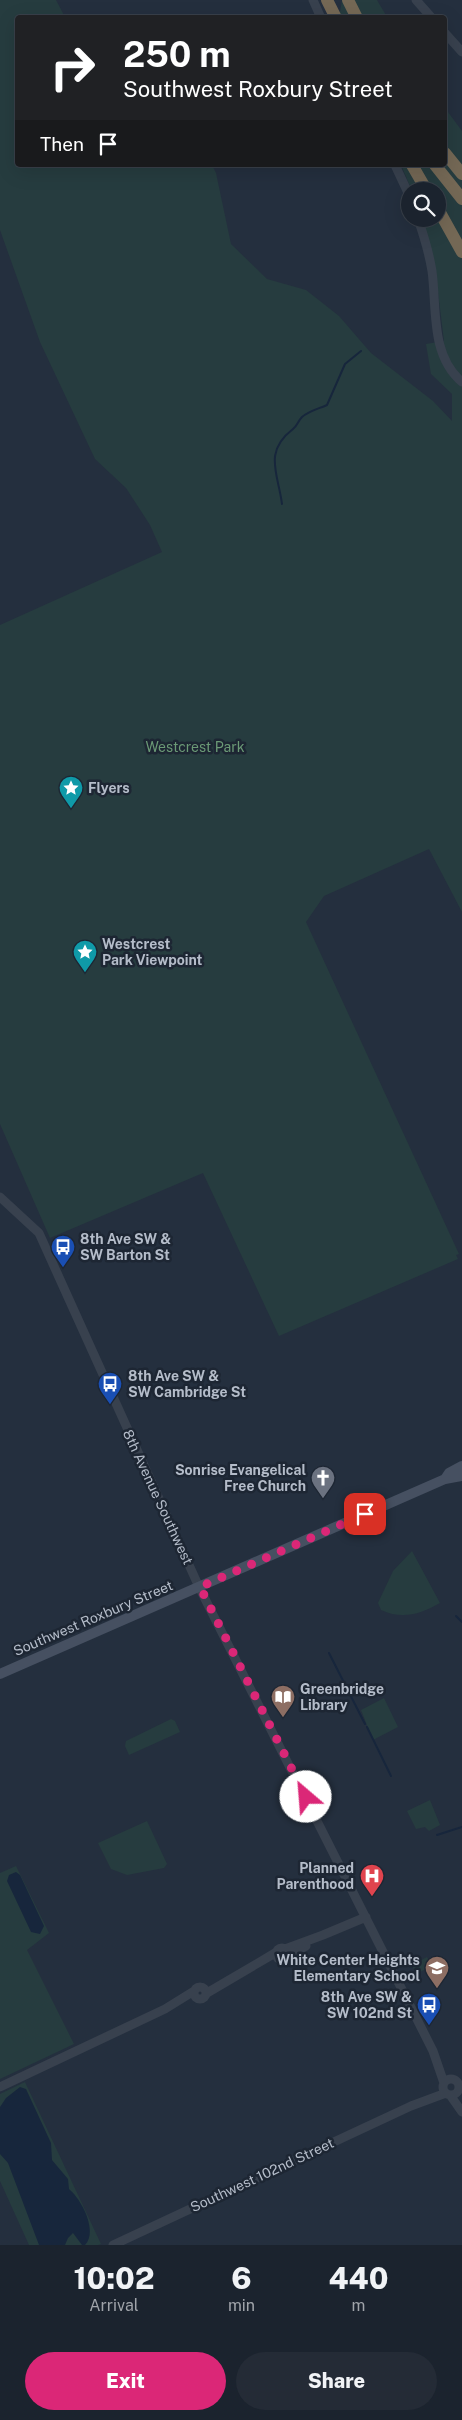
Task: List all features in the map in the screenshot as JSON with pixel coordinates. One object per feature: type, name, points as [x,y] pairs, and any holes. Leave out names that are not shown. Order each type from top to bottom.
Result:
[{"type":"highway","points":[[348,0],[356,15]]},
{"type":"highway","points":[[328,1],[335,15]]},
{"type":"highway","points":[[447,155],[462,174]]},
{"type":"highway","points":[[413,167],[422,182]]},
{"type":"highway","points":[[438,167],[462,199]]},
{"type":"highway","points":[[446,223],[462,252]]},
{"type":"main road","name":"Southwest Roxbury Street","points":[[445,1479],[449,1473],[462,1466]]},
{"type":"main road","name":"Southwest Roxbury Street","points":[[0,1674],[445,1479],[462,1476]]},
{"type":"street","points":[[312,0],[320,15]]},
{"type":"street","points":[[416,0],[429,15]]},
{"type":"street","points":[[447,35],[462,52]]},
{"type":"street","points":[[397,167],[403,182]]},
{"type":"street","points":[[420,227],[432,270],[440,349],[448,366],[462,382]]},
{"type":"street","name":"8th Avenue Southwest","points":[[0,1198],[39,1233],[200,1587],[433,2051],[462,2103]]},
{"type":"street","points":[[0,2087],[195,1995],[203,1998],[205,1990],[277,1956],[279,1949],[286,1952],[366,1917]]},
{"type":"street","name":"8th Avenue Southwest","points":[[453,2086],[462,2112]]},
{"type":"street","name":"Southwest 102nd Street","points":[[113,2245],[453,2086]]},
{"type":"green space","name":"Westcrest Park","points":[[0,0],[56,0],[64,15],[15,15],[15,167],[213,167],[216,173],[231,244],[267,279],[306,290],[339,316],[371,353],[433,401],[452,421],[452,394],[431,374],[426,344],[444,341],[435,268],[424,227],[446,227],[446,182],[408,182],[402,167],[447,167],[447,111],[462,131],[462,912],[429,849],[324,896],[306,922],[459,1254],[456,1255],[458,1259],[279,1336],[203,1173],[50,1238],[0,1124],[0,625],[162,552],[150,525],[126,488],[95,459],[40,342],[0,230]]},
{"type":"green space","points":[[342,0],[377,0],[386,15],[340,15]]},
{"type":"green space","points":[[412,1551],[440,1603],[418,1613],[404,1615],[381,1610],[378,1603],[393,1571]]},
{"type":"green space","points":[[384,1698],[398,1727],[373,1740],[361,1710]]},
{"type":"green space","points":[[171,1719],[175,1721],[180,1732],[129,1755],[125,1746],[126,1741]]},
{"type":"green space","points":[[430,1800],[440,1825],[429,1831],[425,1827],[416,1829],[407,1811]]},
{"type":"green space","points":[[147,1821],[167,1864],[164,1868],[127,1875],[111,1869],[98,1843]]},
{"type":"green space","points":[[16,1866],[49,1933],[27,1950],[74,2044],[0,2079],[0,1873]]},
{"type":"green space","points":[[427,1957],[432,1966],[416,1974],[412,1965]]},
{"type":"green space","points":[[25,2082],[101,2244],[29,2245],[0,2181],[0,2094]]},
{"type":"water","points":[[16,1872],[20,1875],[44,1926],[40,1934],[31,1932],[7,1881],[9,1875]]},
{"type":"water","points":[[20,2087],[26,2089],[51,2143],[52,2160],[68,2179],[69,2189],[79,2200],[87,2216],[90,2232],[89,2239],[85,2245],[82,2245],[73,2233],[65,2245],[39,2245],[8,2163],[0,2154],[0,2107],[6,2098]]},
{"type":"waterway","points":[[282,504],[275,463],[278,446],[302,417],[327,405],[345,364],[361,351]]},
{"type":"waterway","points":[[456,1616],[462,1622]]},
{"type":"waterway","points":[[329,1653],[365,1724]]},
{"type":"waterway","points":[[367,1727],[391,1776]]},
{"type":"waterway","points":[[437,1835],[462,1827]]},
{"type":"place","name":"Flyers","points":[[71,809]]},
{"type":"place","name":"Westcrest Park Viewpoint","points":[[85,973]]},
{"type":"place","name":"8th Ave SW & SW Barton St","points":[[63,1268]]},
{"type":"place","name":"8th Ave SW & SW Cambridge St","points":[[110,1405]]},
{"type":"place","name":"Sonrise Evangelical Free Church","points":[[323,1499]]},
{"type":"place","name":"Greenbridge Library","points":[[283,1718]]},
{"type":"place","name":"Planned Parenthood","points":[[372,1897]]},
{"type":"place","name":"White Center Heights Elementary School","points":[[437,1989]]},
{"type":"place","name":"8th Ave SW & SW 102nd St","points":[[429,2026]]},
{"type":"route","points":[[306,1797],[200,1587],[365,1514]]}]
